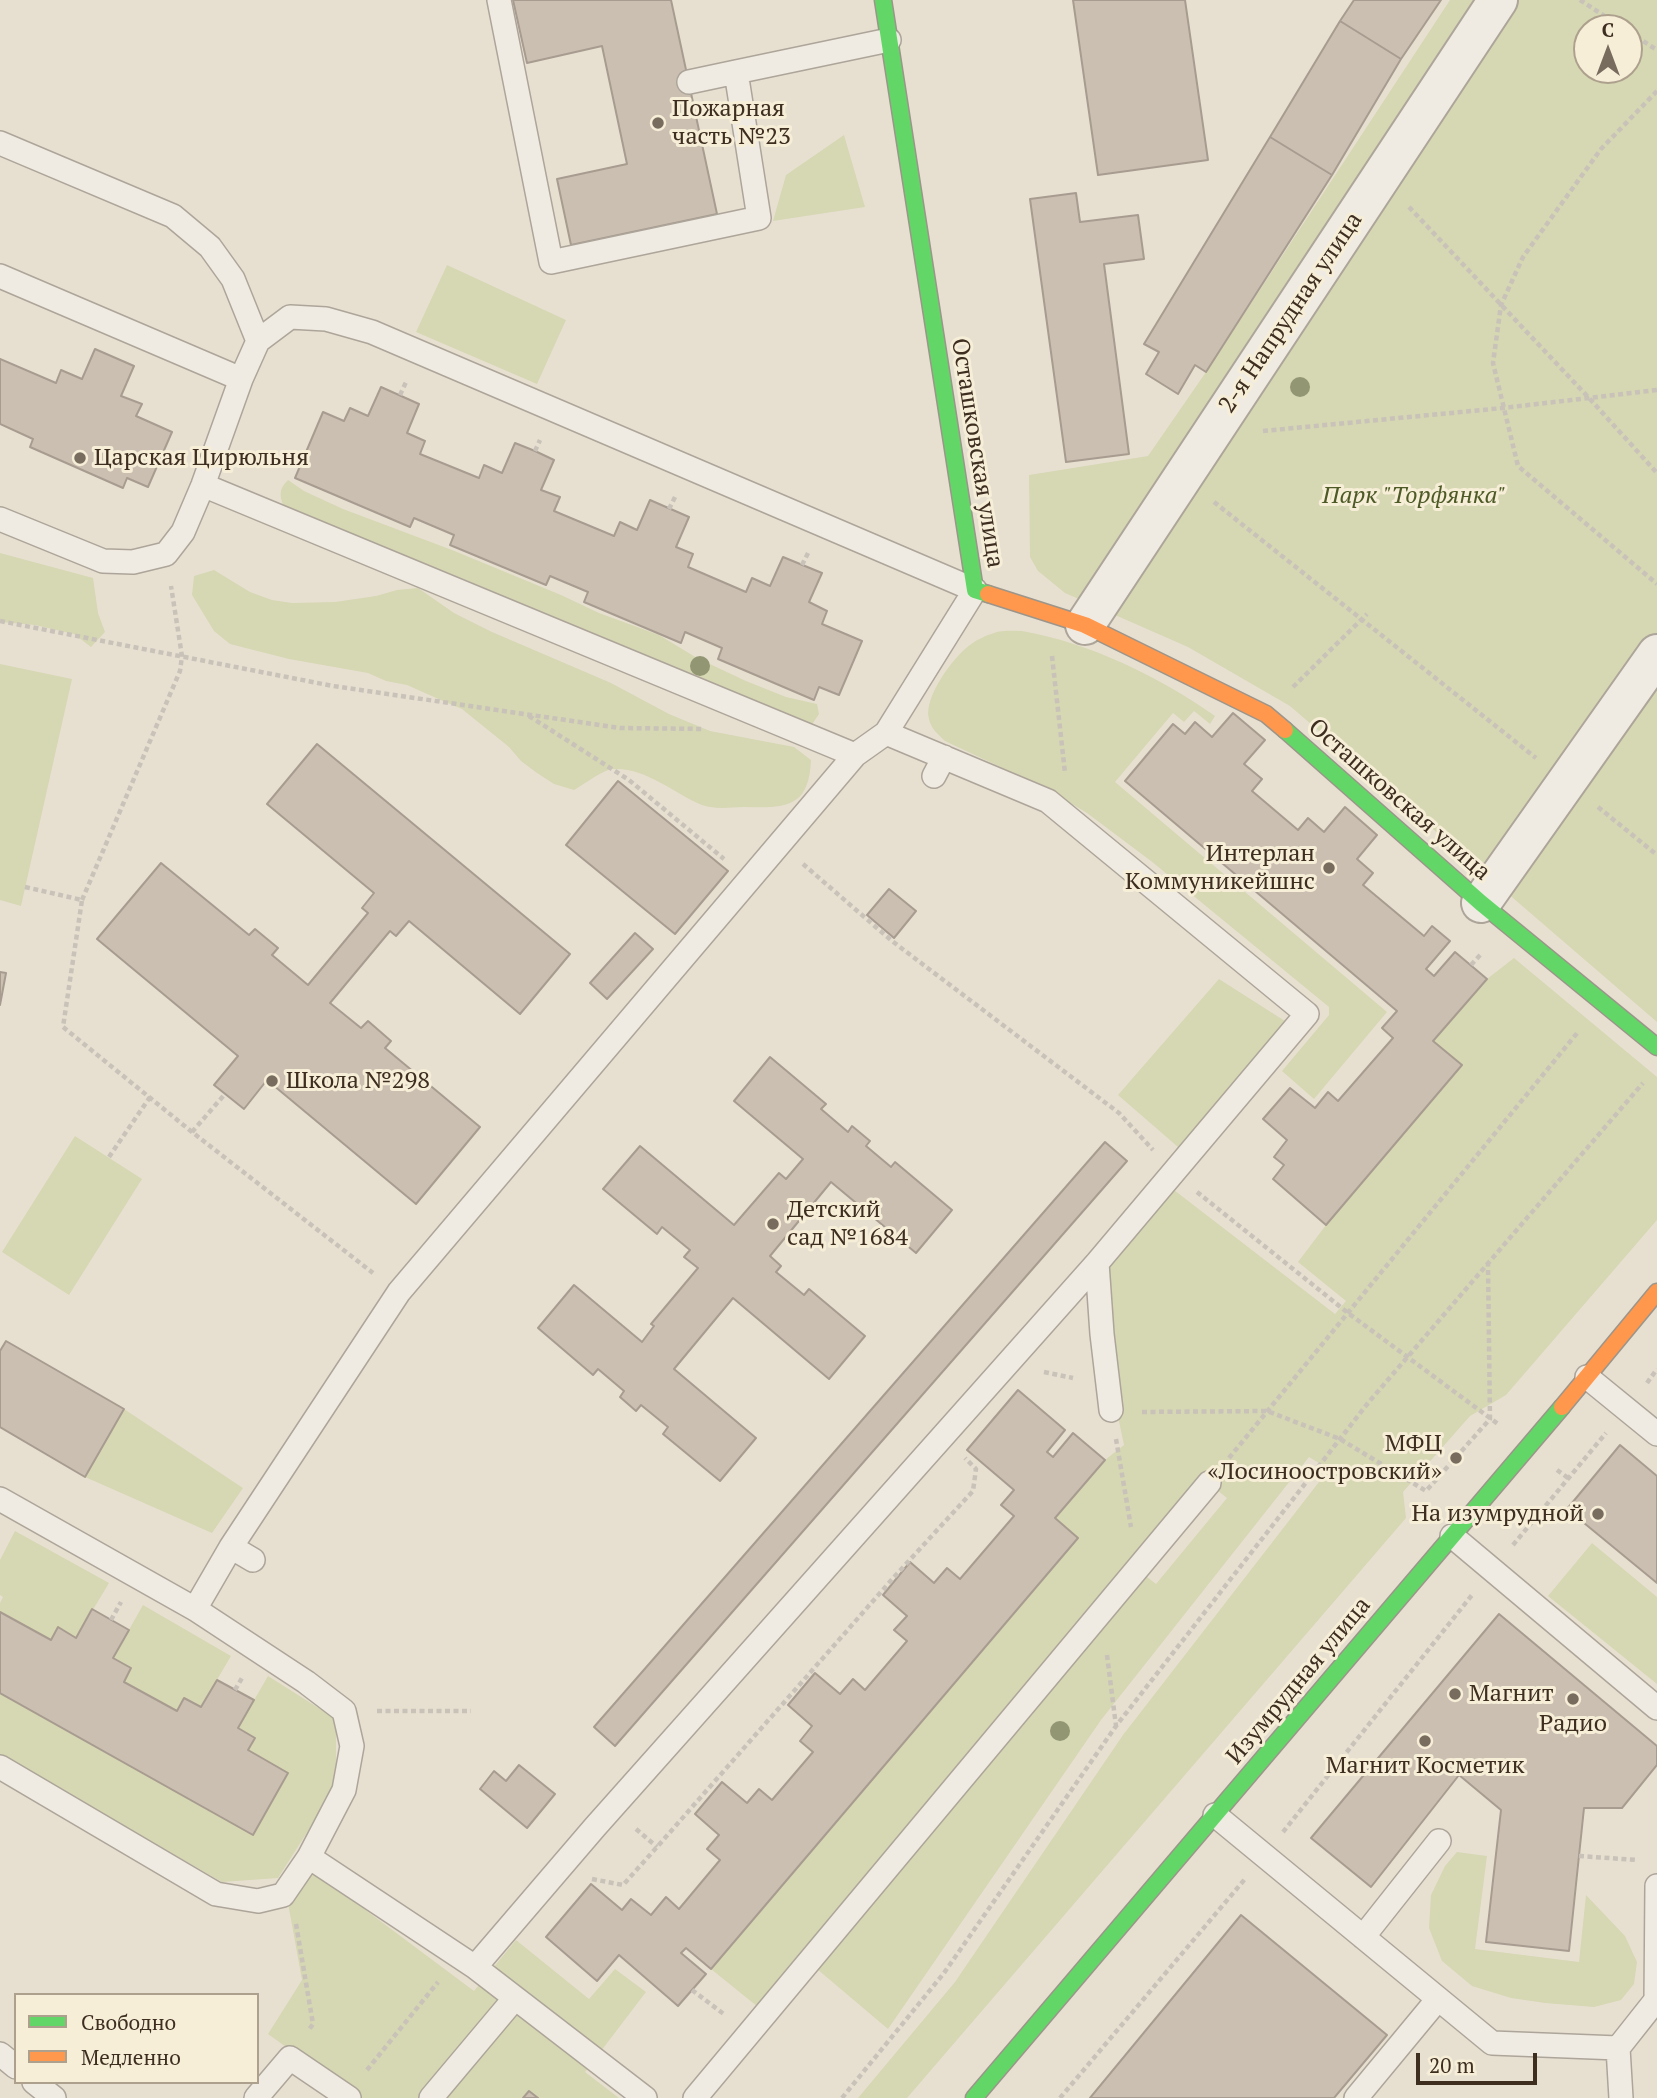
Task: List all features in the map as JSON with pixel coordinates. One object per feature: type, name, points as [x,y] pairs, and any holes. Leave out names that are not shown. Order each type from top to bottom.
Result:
[{"type":"street","name":"Осташковская улица","points":[[883,0],[975,590],[1084,625],[1266,714],[1481,903],[1657,1047]]},
{"type":"street","name":"2-я Напрудная улица","points":[[1084,625],[1499,0]]},
{"type":"street","points":[[1481,903],[1657,654]]},
{"type":"street","name":"Изумрудная улица","points":[[974,2098],[1657,1292]]},
{"type":"lane","points":[[499,0],[551,262],[759,218],[736,72]]},
{"type":"lane","points":[[689,82],[889,40]]},
{"type":"lane","points":[[0,143],[173,216],[209,247],[233,279],[258,341]]},
{"type":"lane","points":[[0,276],[241,379]]},
{"type":"lane","points":[[0,519],[103,561],[133,562],[166,554],[183,532],[258,341],[290,317],[326,319],[372,332],[975,590],[886,733],[855,755],[399,1292],[231,1547],[195,1609]]},
{"type":"lane","points":[[203,485],[855,755]]},
{"type":"lane","points":[[466,1962],[610,1809],[1097,1263],[1307,1014],[1048,801],[939,767],[886,733]]},
{"type":"lane","points":[[1097,1263],[1111,1410]]},
{"type":"lane","points":[[1587,1377],[1657,1434]]},
{"type":"lane","points":[[695,2098],[1209,1483]]},
{"type":"lane","points":[[0,1499],[195,1609],[306,1682],[344,1711],[352,1746],[344,1790],[309,1857],[283,1895],[258,1901],[216,1894],[0,1766]]},
{"type":"lane","points":[[1452,1536],[1657,1708]]},
{"type":"lane","points":[[231,1547],[253,1560]]},
{"type":"lane","points":[[1214,1815],[1492,2043],[1619,2048]]},
{"type":"lane","points":[[1363,1937],[1439,1841]]},
{"type":"lane","points":[[309,1857],[466,1962],[645,2098]]},
{"type":"lane","points":[[1621,2098],[1619,2048],[1656,2001],[1657,1886]]},
{"type":"lane","points":[[431,2098],[514,1998]]},
{"type":"lane","points":[[1356,2098],[1438,1999]]},
{"type":"lane","points":[[0,2054],[14,2065]]},
{"type":"lane","points":[[256,2098],[290,2058],[347,2096]]},
{"type":"lane","points":[[36,2084],[54,2098]]},
{"type":"path","points":[[1580,0],[1602,14]]},
{"type":"path","points":[[1657,91],[1601,149],[1523,257],[1501,305],[1493,362],[1518,466],[1657,584]]},
{"type":"path","points":[[1381,177],[1657,473]]},
{"type":"path","points":[[1210,436],[1503,408],[1657,390]]},
{"type":"path","points":[[1183,477],[1657,855]]},
{"type":"path","points":[[166,554],[182,656],[180,671],[82,900],[63,1027],[192,1132],[399,1292]]},
{"type":"path","points":[[1266,714],[1367,614]]},
{"type":"path","points":[[0,621],[333,686],[620,728],[713,729]]},
{"type":"path","points":[[1051,644],[1070,820]]},
{"type":"path","points":[[525,714],[629,780],[749,880]]},
{"type":"path","points":[[779,844],[892,941],[1119,1113],[1173,1173],[1348,1313],[1568,1478]]},
{"type":"path","points":[[25,887],[82,900]]},
{"type":"path","points":[[1209,1483],[1603,1001]]},
{"type":"path","points":[[842,2098],[944,1973],[1116,1726],[1340,1439],[1648,1076]]},
{"type":"path","points":[[192,1132],[225,1094]]},
{"type":"path","points":[[109,1157],[150,1097]]},
{"type":"path","points":[[1039,1371],[1072,1376],[1111,1410],[1154,1413],[1267,1411],[1340,1439],[1426,1491],[1490,1419],[1488,1263]]},
{"type":"path","points":[[1060,2098],[1264,1856],[1492,1570],[1627,1409],[1657,1369]]},
{"type":"path","points":[[1111,1410],[1138,1568]]},
{"type":"path","points":[[591,1879],[623,1885],[706,1796],[973,1491],[976,1469],[960,1451]]},
{"type":"path","points":[[1101,1612],[1116,1726]]},
{"type":"path","points":[[344,1711],[471,1711]]},
{"type":"path","points":[[1579,1856],[1644,1861]]},
{"type":"path","points":[[289,1885],[313,2024],[290,2058]]},
{"type":"path","points":[[347,2096],[385,2050],[466,1962]]},
{"type":"path","points":[[692,1990],[749,2033]]},
{"type":"green space","name":"Парк \"Торфянка\"","points":[[1450,0],[1657,0],[1657,1022],[1290,706],[1188,647],[1065,593],[1038,571],[1030,557],[1029,475],[1148,456]]},
{"type":"green space","points":[[844,135],[865,207],[773,221],[786,175]]},
{"type":"green space","points":[[447,265],[566,320],[537,384],[416,332]]},
{"type":"green space","points":[[288,480],[304,491],[343,509],[452,550],[599,613],[659,635],[697,658],[746,681],[786,697],[817,704],[819,714],[813,723],[803,726],[466,580],[284,507],[281,492]]},
{"type":"green space","points":[[0,553],[93,578],[98,613],[105,632],[91,647],[74,634],[35,625],[0,622]]},
{"type":"green space","points":[[214,570],[250,592],[272,600],[292,603],[335,602],[418,588],[454,613],[611,683],[669,714],[710,731],[794,747],[811,760],[806,788],[793,802],[783,805],[718,808],[702,805],[648,776],[624,769],[608,770],[574,790],[554,784],[521,761],[509,747],[462,709],[407,685],[386,681],[368,673],[289,659],[230,644],[214,631],[192,595],[194,576]]},
{"type":"green space","points":[[1000,631],[1022,631],[1073,644],[1123,663],[1215,716],[1210,724],[1194,711],[1184,722],[1173,713],[1115,782],[1387,1012],[1314,1099],[1282,1071],[1329,1015],[1329,1007],[1151,861],[1087,813],[1049,790],[945,741],[933,729],[928,710],[930,700],[941,679],[963,651],[985,636]]},
{"type":"green space","points":[[0,664],[72,679],[21,906],[0,900]]},
{"type":"green space","points":[[1514,958],[1657,1077],[1657,1220],[1506,1395],[1470,1416],[1403,1492],[1406,1518],[907,2098],[858,2098],[955,1982],[1123,1735],[1329,1469],[1309,1457],[1101,1720],[888,2029],[817,1969],[758,2007],[711,1969],[1078,1538],[1055,1518],[1105,1460],[1124,1445],[1116,1407],[1103,1265],[1174,1190],[1335,1314],[1346,1301],[1298,1262],[1326,1225],[1462,1065],[1433,1041],[1487,979]],"holes":[[[1212,1486],[1227,1498],[1156,1584],[1142,1573]]]},
{"type":"green space","points":[[1219,979],[1288,1023],[1178,1147],[1118,1095]]},
{"type":"green space","points":[[75,1136],[142,1179],[69,1295],[2,1252]]},
{"type":"green space","points":[[124,1409],[243,1488],[212,1533],[85,1477]]},
{"type":"green space","points":[[15,1531],[109,1583],[76,1638],[58,1627],[51,1640],[0,1612],[3,1597],[0,1595],[0,1560]]},
{"type":"green space","points":[[1592,1543],[1657,1597],[1657,1684],[1548,1596]]},
{"type":"green space","points":[[143,1605],[231,1656],[201,1707],[184,1698],[177,1711],[124,1682],[131,1668],[113,1658]]},
{"type":"green space","points":[[268,1676],[336,1719],[336,1787],[278,1878],[222,1882],[0,1755],[0,1693],[253,1834],[248,1750],[255,1738],[238,1728]]},
{"type":"green space","points":[[1457,1852],[1487,1856],[1475,1949],[1579,1962],[1586,1895],[1625,1936],[1637,1962],[1634,1984],[1621,2000],[1594,2007],[1511,1998],[1472,1986],[1442,1961],[1429,1928],[1431,1895],[1445,1866]]},
{"type":"green space","points":[[312,1870],[474,1991],[516,1940],[589,1999],[615,1969],[646,1992],[585,2072],[619,2098],[538,2098],[529,2091],[523,2098],[357,2098],[268,2034],[302,1980],[288,1903]]},
{"type":"building","name":"Пожарная часть №23","points":[[513,0],[671,0],[717,214],[571,245],[557,179],[627,164],[602,46],[527,63]]},
{"type":"building","points":[[1073,0],[1185,0],[1208,160],[1098,175]]},
{"type":"building","points":[[1354,0],[1441,0],[1401,59],[1340,21]]},
{"type":"building","points":[[1340,21],[1401,59],[1332,175],[1270,137]]},
{"type":"building","points":[[1270,137],[1332,175],[1206,372],[1195,365],[1178,394],[1146,374],[1159,352],[1144,344]]},
{"type":"building","points":[[1076,193],[1080,222],[1138,215],[1144,259],[1104,264],[1129,454],[1066,462],[1030,199]]},
{"type":"building","points":[[95,349],[134,366],[121,396],[142,404],[136,416],[172,432],[148,487],[127,478],[123,488],[30,447],[33,439],[0,424],[0,359],[56,383],[61,370],[82,379]]},
{"type":"building","points":[[381,387],[419,404],[407,433],[425,441],[420,454],[479,478],[484,465],[502,473],[515,443],[535,451],[554,460],[541,490],[560,497],[554,511],[614,536],[620,522],[637,530],[650,500],[689,517],[676,547],[693,554],[688,567],[746,592],[752,578],[770,586],[783,557],[822,573],[809,602],[827,611],[822,624],[862,641],[839,695],[819,687],[814,700],[718,659],[722,648],[685,632],[681,643],[584,602],[588,592],[550,576],[546,585],[450,545],[454,535],[414,518],[410,527],[295,478],[323,412],[344,421],[350,408],[368,416]]},
{"type":"building","points":[[1233,713],[1265,740],[1244,764],[1262,779],[1252,791],[1298,830],[1308,818],[1324,832],[1345,807],[1377,835],[1357,859],[1373,873],[1363,885],[1424,936],[1432,926],[1450,941],[1426,969],[1434,976],[1455,952],[1487,979],[1433,1041],[1462,1065],[1326,1225],[1273,1179],[1284,1165],[1274,1157],[1287,1140],[1263,1119],[1290,1088],[1315,1108],[1328,1092],[1338,1101],[1393,1038],[1382,1028],[1397,1011],[1125,781],[1173,724],[1185,734],[1195,722],[1212,737]]},
{"type":"building","points":[[317,744],[570,954],[520,1014],[409,921],[396,936],[390,931],[330,1003],[361,1028],[368,1021],[391,1041],[385,1048],[480,1127],[416,1204],[267,1080],[244,1109],[214,1085],[238,1056],[97,939],[161,863],[249,935],[255,929],[278,948],[272,955],[308,985],[368,913],[362,908],[374,893],[267,804]]},
{"type":"building","points":[[618,781],[728,871],[675,934],[566,845]]},
{"type":"building","points":[[889,889],[916,911],[894,938],[867,915]]},
{"type":"building","points":[[635,933],[653,949],[607,999],[590,983]]},
{"type":"building","points":[[0,972],[6,973],[0,1005]]},
{"type":"building","points":[[770,1057],[826,1104],[821,1109],[848,1132],[852,1126],[870,1141],[866,1146],[891,1167],[895,1162],[952,1210],[916,1253],[831,1182],[770,1256],[781,1266],[776,1272],[804,1295],[809,1289],[865,1336],[829,1379],[733,1298],[674,1369],[756,1438],[720,1481],[663,1434],[668,1427],[641,1405],[636,1411],[620,1397],[624,1391],[598,1369],[593,1375],[538,1328],[574,1285],[642,1342],[654,1326],[651,1324],[698,1268],[684,1257],[690,1250],[662,1227],[657,1234],[603,1189],[640,1146],[734,1225],[779,1173],[786,1179],[803,1159],[734,1101]]},
{"type":"building","points":[[1105,1142],[1127,1161],[615,1746],[594,1727]]},
{"type":"building","points":[[6,1341],[124,1409],[85,1477],[0,1427],[0,1351]]},
{"type":"building","points":[[1018,1390],[1065,1430],[1047,1452],[1053,1457],[1073,1433],[1105,1460],[1055,1518],[1078,1538],[711,1969],[686,1948],[681,1953],[706,1974],[678,2006],[619,1955],[597,1981],[546,1937],[591,1884],[622,1910],[631,1899],[651,1915],[666,1897],[679,1909],[720,1860],[707,1849],[719,1835],[695,1814],[722,1782],[747,1803],[759,1789],[772,1800],[813,1752],[800,1741],[812,1726],[788,1705],[815,1673],[840,1694],[853,1679],[865,1690],[907,1641],[894,1630],[907,1616],[883,1595],[910,1562],[934,1583],[947,1568],[960,1579],[1014,1516],[1001,1505],[1014,1490],[967,1450]]},
{"type":"building","points":[[1620,1445],[1657,1476],[1657,1583],[1567,1509]]},
{"type":"building","points":[[92,1609],[129,1630],[113,1658],[131,1668],[124,1682],[177,1711],[184,1698],[201,1707],[217,1680],[254,1700],[238,1728],[255,1738],[248,1750],[288,1773],[253,1835],[0,1693],[0,1612],[51,1640],[58,1627],[76,1638]]},
{"type":"building","points":[[1499,1614],[1657,1746],[1657,1765],[1622,1808],[1584,1808],[1569,1951],[1486,1942],[1501,1810],[1459,1775],[1371,1887],[1311,1838]]},
{"type":"building","points":[[519,1765],[555,1794],[527,1828],[480,1789],[494,1771],[506,1781]]},
{"type":"building","points":[[1241,1915],[1387,2035],[1334,2098],[1090,2098]]},
{"type":"building","points":[[529,2091],[538,2098],[523,2098]]},
{"type":"traffic: fast","points":[[883,0],[975,590],[988,594]]},
{"type":"traffic: fast","points":[[1285,730],[1481,903],[1657,1047]]},
{"type":"traffic: fast","points":[[974,2098],[1562,1407]]},
{"type":"traffic: slow","points":[[988,594],[1085,625],[1266,714],[1285,730]]},
{"type":"traffic: slow","points":[[1562,1407],[1657,1292]]},
{"type":"place","name":"Пожарная часть №23","points":[[658,123]]},
{"type":"place","name":"Царская Цирюльня","points":[[80,458]]},
{"type":"place","name":"Интерлан Коммуникейшнс","points":[[1329,868]]},
{"type":"place","name":"Школа №298","points":[[272,1081]]},
{"type":"place","name":"Детский сад №1684","points":[[773,1224]]},
{"type":"place","name":"МФЦ «Лосиноостровский»","points":[[1456,1458]]},
{"type":"place","name":"На изумрудной","points":[[1598,1514]]},
{"type":"place","name":"Магнит","points":[[1455,1694]]},
{"type":"place","name":"Радио","points":[[1573,1699]]},
{"type":"place","name":"Магнит Косметик","points":[[1425,1741]]}]
